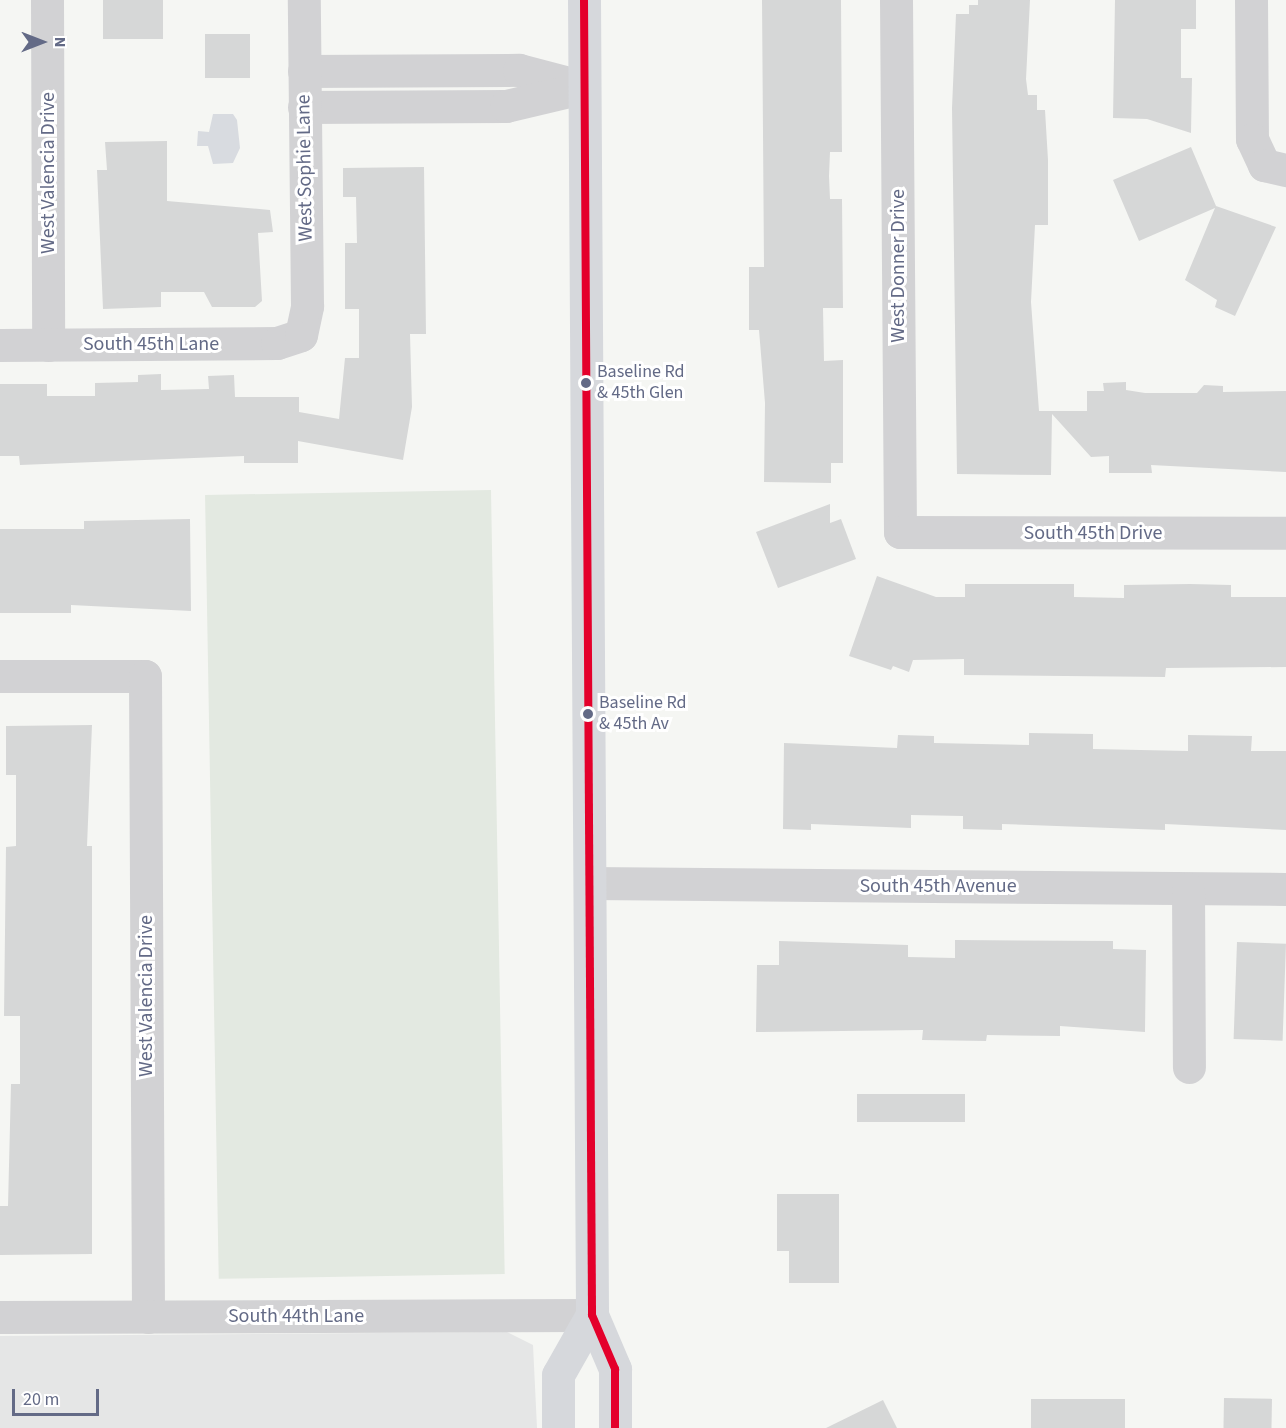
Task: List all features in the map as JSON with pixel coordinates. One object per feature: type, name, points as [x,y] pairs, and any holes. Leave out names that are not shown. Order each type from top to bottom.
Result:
[{"type":"main road","points":[[584,0],[592,1315],[615,1370],[615,1428]]},
{"type":"main road","points":[[558,1428],[558,1375],[592,1315]]},
{"type":"street","name":"West Valencia Drive","points":[[47,0],[48,345]]},
{"type":"street","name":"West Sophie Lane","points":[[301,334],[307,306],[304,0]]},
{"type":"street","name":"West Donner Drive","points":[[896,0],[900,532]]},
{"type":"street","points":[[1251,0],[1252,140],[1275,168]]},
{"type":"street","points":[[417,106],[418,70]]},
{"type":"street","points":[[304,71],[519,70],[584,87]]},
{"type":"street","points":[[304,107],[517,106],[584,87]]},
{"type":"street","name":"South 45th Lane","points":[[0,345],[276,343],[301,334]]},
{"type":"street","name":"South 45th Drive","points":[[900,532],[1286,533]]},
{"type":"street","name":"West Valencia Drive","points":[[0,676],[145,676],[147,1317]]},
{"type":"street","name":"South 45th Avenue","points":[[590,883],[1286,889]]},
{"type":"street","points":[[1188,888],[1189,1067]]},
{"type":"street","name":"South 44th Lane","points":[[0,1317],[592,1315]]},
{"type":"shaded area","points":[[213,114],[233,114],[237,120],[240,148],[233,163],[213,164],[208,146],[197,146],[198,131],[209,132]]},
{"type":"shaded area","points":[[491,490],[505,1274],[219,1279],[205,495]]},
{"type":"shaded area","points":[[507,1332],[533,1345],[537,1428],[0,1428],[0,1336]]},
{"type":"building","points":[[103,0],[163,0],[163,39],[103,39]]},
{"type":"building","points":[[762,0],[841,0],[842,152],[830,152],[829,176],[830,199],[842,199],[843,308],[823,308],[824,361],[843,360],[843,463],[831,463],[831,483],[764,482],[765,403],[759,330],[749,330],[749,267],[764,267]]},
{"type":"building","points":[[978,0],[1030,0],[1026,79],[1028,95],[1037,95],[1037,110],[1045,110],[1048,160],[1048,225],[1035,225],[1031,302],[1039,411],[1087,411],[1087,391],[1104,391],[1103,383],[1126,382],[1126,390],[1145,393],[1197,393],[1204,385],[1223,386],[1223,392],[1286,391],[1286,472],[1151,465],[1152,473],[1109,473],[1109,456],[1091,457],[1052,414],[1051,475],[957,474],[952,108],[956,14],[969,14],[969,5],[978,5]]},
{"type":"building","points":[[1115,0],[1196,0],[1196,29],[1181,29],[1181,78],[1192,78],[1191,133],[1147,119],[1113,118]]},
{"type":"building","points":[[205,34],[250,34],[250,78],[205,78]]},
{"type":"building","points":[[167,141],[167,201],[270,210],[273,232],[258,233],[262,301],[255,307],[212,307],[204,292],[161,292],[161,307],[103,309],[97,170],[107,170],[105,142]]},
{"type":"building","points":[[1191,147],[1216,206],[1276,227],[1235,316],[1215,307],[1217,300],[1185,280],[1215,208],[1139,241],[1113,180]]},
{"type":"building","points":[[424,167],[426,334],[410,334],[412,407],[403,460],[298,441],[298,463],[244,463],[244,456],[20,465],[19,456],[0,456],[0,384],[47,384],[47,396],[95,396],[95,383],[138,382],[138,375],[161,374],[161,390],[209,389],[208,376],[234,375],[235,397],[299,397],[299,412],[339,419],[345,358],[359,358],[359,309],[345,309],[345,243],[357,243],[356,197],[343,197],[343,168]]},
{"type":"building","points":[[830,504],[830,523],[841,519],[856,559],[778,588],[756,532]]},
{"type":"building","points":[[190,519],[191,611],[71,605],[71,613],[0,613],[0,529],[84,529],[84,521]]},
{"type":"building","points":[[877,576],[936,597],[965,597],[965,584],[1074,584],[1074,597],[1124,598],[1124,585],[1190,584],[1231,585],[1231,597],[1286,597],[1286,667],[1166,668],[1165,677],[964,675],[964,659],[913,660],[909,672],[893,666],[891,670],[849,656]]},
{"type":"building","points":[[92,725],[87,846],[92,846],[92,1254],[0,1255],[0,1206],[8,1206],[11,1084],[20,1084],[20,1016],[4,1016],[6,847],[16,846],[16,775],[6,775],[6,726]]},
{"type":"building","points":[[1029,733],[1093,734],[1093,749],[1188,751],[1188,735],[1252,736],[1251,751],[1286,751],[1286,830],[1165,824],[1165,830],[1002,824],[1002,830],[963,829],[963,816],[911,815],[911,828],[811,824],[811,830],[783,829],[784,743],[897,748],[898,735],[934,736],[934,743],[1029,745]]},
{"type":"building","points":[[955,940],[1113,941],[1113,949],[1146,950],[1145,1032],[1060,1026],[1060,1036],[987,1035],[986,1041],[922,1040],[923,1030],[756,1032],[757,965],[779,965],[779,941],[908,945],[908,957],[955,958]]},
{"type":"building","points":[[1237,942],[1286,944],[1283,1041],[1234,1039]]},
{"type":"building","points":[[857,1094],[965,1094],[965,1122],[857,1122]]},
{"type":"building","points":[[777,1194],[839,1194],[839,1283],[789,1283],[789,1251],[777,1251]]},
{"type":"building","points":[[1224,1398],[1272,1399],[1271,1428],[1223,1428]]},
{"type":"building","points":[[1031,1399],[1125,1399],[1125,1428],[1031,1428]]},
{"type":"building","points":[[883,1400],[897,1428],[826,1428]]},
{"type":"transit line","points":[[584,0],[592,1315],[615,1369],[615,1428]]},
{"type":"place","name":"Baseline Rd & 45th Glen","points":[[586,383]]},
{"type":"place","name":"Baseline Rd & 45th Av","points":[[588,714]]}]
